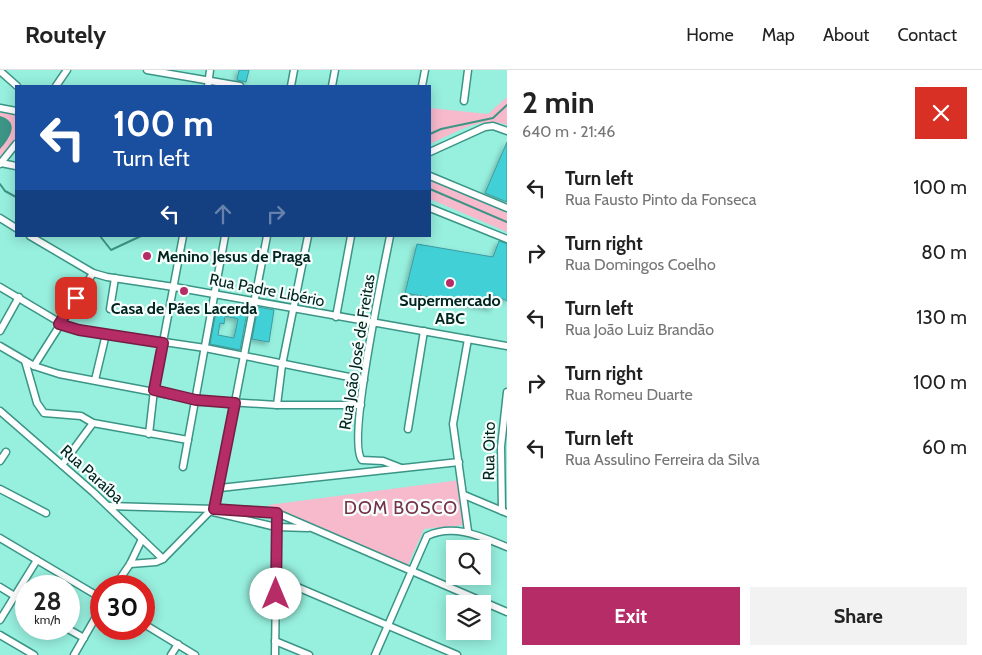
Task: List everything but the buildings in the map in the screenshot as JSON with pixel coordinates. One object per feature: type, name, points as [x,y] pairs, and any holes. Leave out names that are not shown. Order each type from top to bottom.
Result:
[{"type":"street","points":[[57,85],[67,70]]},
{"type":"street","points":[[151,70],[208,84],[224,85]]},
{"type":"street","points":[[208,84],[210,70]]},
{"type":"street","points":[[291,85],[294,70]]},
{"type":"street","points":[[332,85],[335,70]]},
{"type":"street","points":[[422,85],[425,70]]},
{"type":"street","points":[[464,101],[468,70]]},
{"type":"street","points":[[0,71],[16,85]]},
{"type":"street","points":[[0,108],[15,111]]},
{"type":"street","points":[[431,152],[485,127],[493,126],[507,131]]},
{"type":"street","points":[[0,164],[15,145]]},
{"type":"street","points":[[0,164],[15,166]]},
{"type":"street","points":[[431,176],[507,208]]},
{"type":"street","points":[[431,208],[507,239]]},
{"type":"street","points":[[0,218],[15,227]]},
{"type":"street","name":"Rua Padre Libério","points":[[32,237],[93,273],[507,346]]},
{"type":"street","points":[[149,434],[154,390],[183,237]]},
{"type":"street","points":[[183,467],[225,237]]},
{"type":"street","points":[[130,564],[156,562],[164,559],[210,510],[220,488],[267,237]]},
{"type":"street","points":[[277,405],[282,365],[295,309],[308,237]]},
{"type":"street","points":[[336,317],[350,237]]},
{"type":"street","name":"Rua João José de Freitas","points":[[390,237],[364,380],[357,441],[360,458],[365,461],[389,463],[401,468]]},
{"type":"street","points":[[34,366],[93,273]]},
{"type":"street","points":[[110,309],[115,278]]},
{"type":"street","points":[[0,287],[19,297],[59,324],[69,328],[205,348],[364,380]]},
{"type":"street","points":[[0,330],[19,297]]},
{"type":"street","points":[[408,429],[424,332]]},
{"type":"street","points":[[95,380],[106,334]]},
{"type":"street","points":[[468,339],[454,424],[468,531]]},
{"type":"street","points":[[0,346],[34,366],[59,374],[154,390],[196,400],[277,405],[361,405]]},
{"type":"street","points":[[25,361],[37,403],[44,413],[81,416],[93,423],[188,440]]},
{"type":"street","name":"Rua Oito","points":[[505,512],[501,447],[507,392]]},
{"type":"street","name":"Rua Paraíba","points":[[0,411],[108,506],[164,559]]},
{"type":"street","points":[[62,465],[93,423]]},
{"type":"street","points":[[0,461],[6,452]]},
{"type":"street","points":[[220,488],[459,462]]},
{"type":"street","points":[[0,489],[46,513]]},
{"type":"street","points":[[464,495],[505,512]]},
{"type":"street","points":[[108,506],[244,510],[277,513],[507,612]]},
{"type":"street","points":[[210,510],[276,527],[312,528]]},
{"type":"street","points":[[243,519],[244,510]]},
{"type":"street","points":[[276,655],[277,513]]},
{"type":"street","points":[[375,655],[427,536],[434,533],[468,531],[507,547]]},
{"type":"street","points":[[0,538],[90,591]]},
{"type":"street","points":[[123,575],[142,539]]},
{"type":"street","points":[[28,575],[37,560]]},
{"type":"street","points":[[276,578],[457,655]]},
{"type":"street","points":[[0,587],[15,596]]},
{"type":"street","points":[[0,620],[15,598]]},
{"type":"street","points":[[74,655],[90,627]]},
{"type":"street","points":[[155,630],[194,655]]},
{"type":"street","points":[[0,635],[34,655]]},
{"type":"street","points":[[80,636],[84,638]]},
{"type":"street","points":[[275,641],[308,655]]},
{"type":"street","points":[[171,655],[178,644]]},
{"type":"shaded area","points":[[507,97],[507,125],[487,122],[477,124],[431,144],[431,108],[488,114]]},
{"type":"shaded area","points":[[0,112],[15,114],[15,139],[0,157]]},
{"type":"shaded area","points":[[0,116],[10,122],[12,126],[7,140],[0,149]]},
{"type":"shaded area","points":[[431,180],[507,213],[507,232],[431,199]]},
{"type":"shaded area","points":[[460,480],[465,525],[424,529],[408,565],[268,505]]},
{"type":"waterway","points":[[431,134],[441,129],[493,118],[507,105]]},
{"type":"waterway","points":[[0,184],[5,191],[15,196]]},
{"type":"waterway","points":[[431,189],[507,222]]},
{"type":"waterway","points":[[101,237],[111,250],[139,237]]},
{"type":"place","name":"Menino Jesus de Praga","points":[[147,256]]},
{"type":"place","name":"Supermercado ABC","points":[[450,283]]},
{"type":"place","name":"Casa de Pães Lacerda","points":[[184,291]]},
{"type":"district","name":"DOM BOSCO","points":[[401,508]]},
{"type":"route","points":[[76,298],[59,324],[79,330],[163,343],[154,390],[196,400],[235,403],[220,488],[214,509],[277,513],[276,594]]}]
